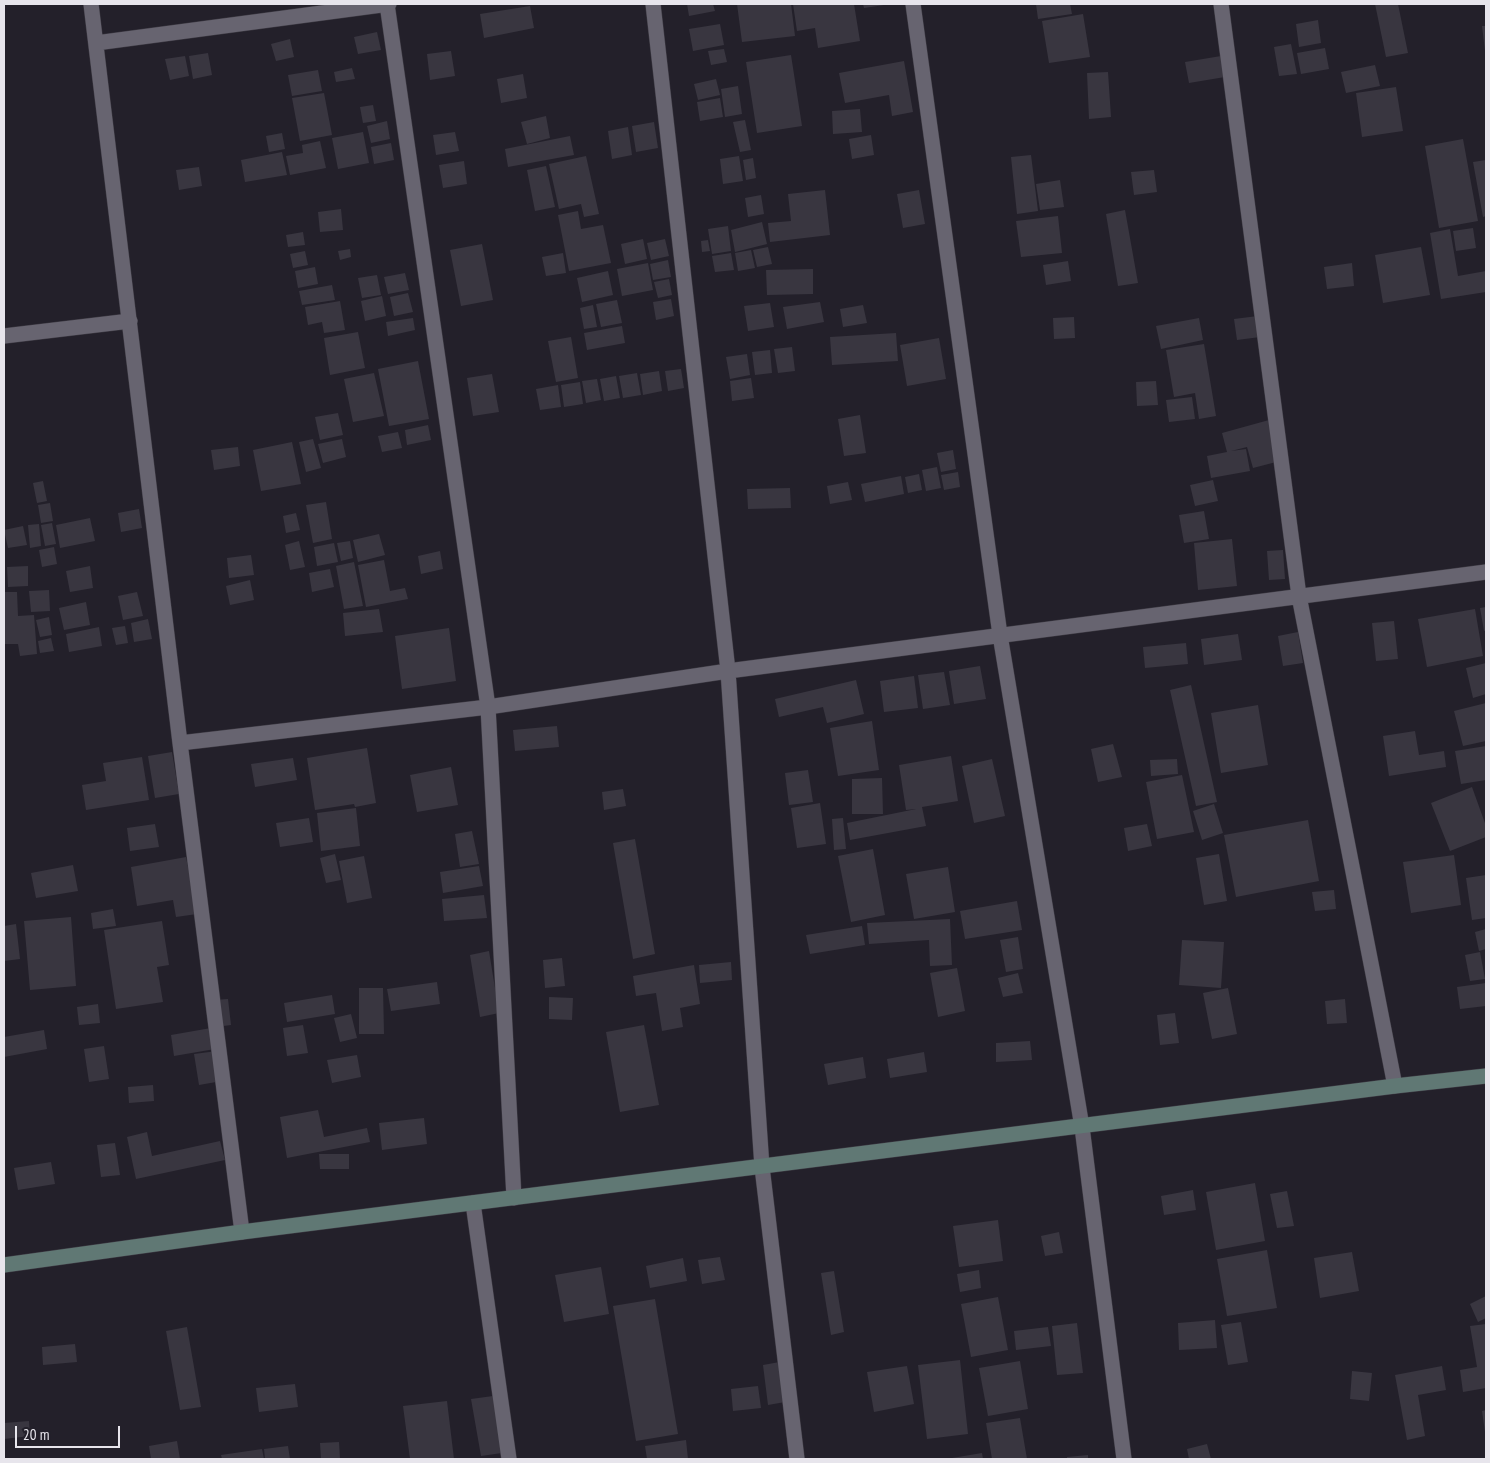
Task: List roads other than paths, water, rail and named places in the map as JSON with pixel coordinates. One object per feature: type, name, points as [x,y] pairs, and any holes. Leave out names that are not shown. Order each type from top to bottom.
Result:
[{"type":"street","points":[[91,4],[180,743],[242,1232]]},
{"type":"street","points":[[96,43],[388,4],[488,707],[514,1198]]},
{"type":"street","points":[[653,4],[728,670],[762,1167],[797,1459]]},
{"type":"street","points":[[913,4],[1000,635],[1082,1127],[1124,1459]]},
{"type":"street","points":[[1221,4],[1299,596],[1395,1086]]},
{"type":"street","points":[[4,336],[130,321]]},
{"type":"street","points":[[180,743],[488,707],[728,670],[1486,572]]},
{"type":"street","points":[[4,1266],[242,1232],[1486,1076]]},
{"type":"street","points":[[473,1203],[509,1459]]}]
